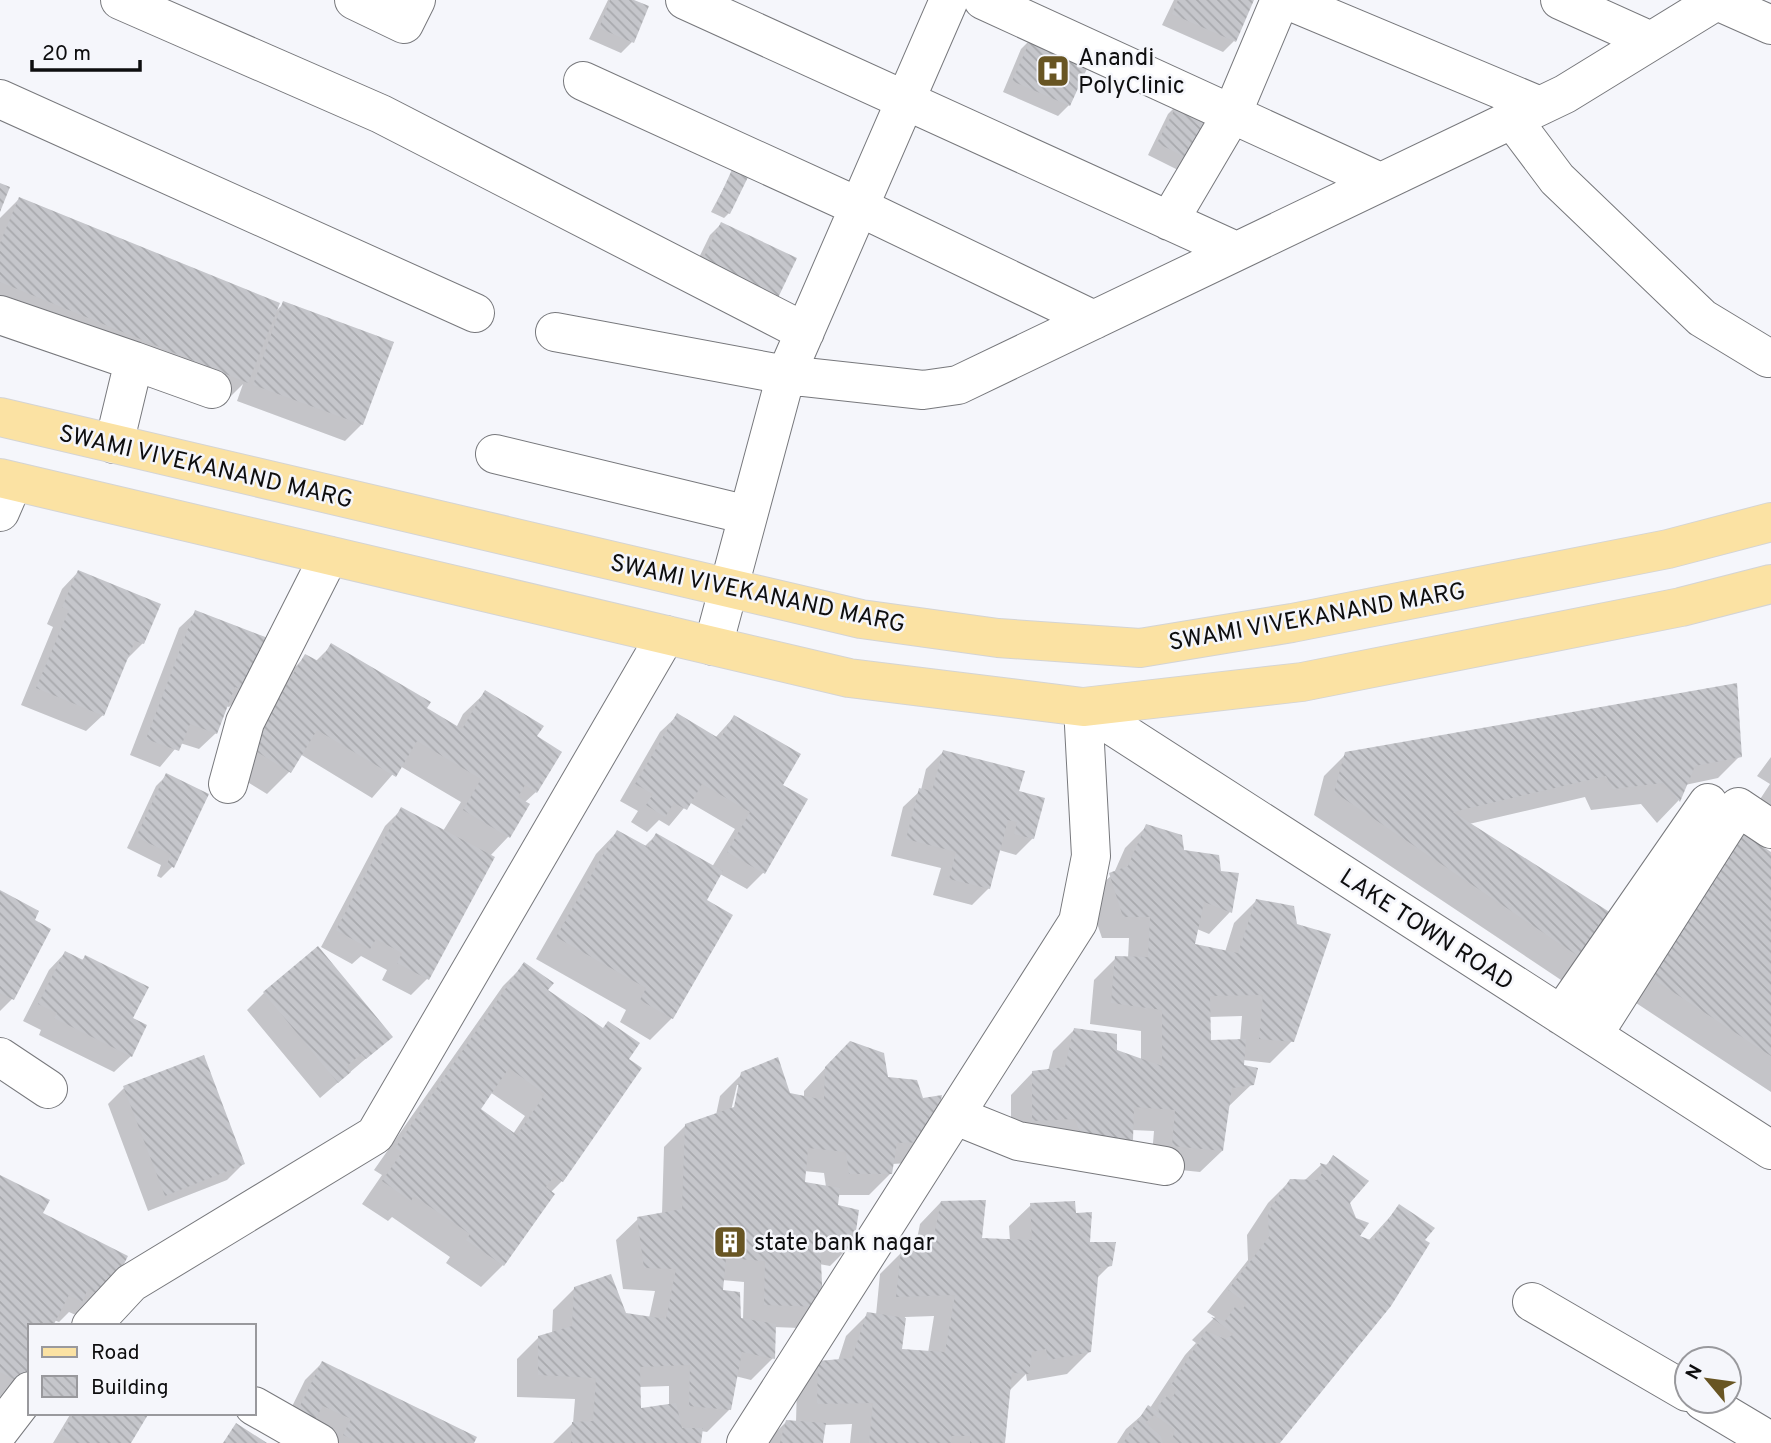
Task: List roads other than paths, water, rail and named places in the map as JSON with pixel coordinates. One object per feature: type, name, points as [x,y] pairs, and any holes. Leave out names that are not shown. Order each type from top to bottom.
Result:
[{"type":"main road","name":"SWAMI VIVEKANAND MARG","points":[[0,417],[860,620],[998,638],[1140,648],[1292,623],[1628,557],[1771,522]]},
{"type":"main road","points":[[4,491],[329,556],[849,678],[1083,707],[1302,682],[1681,607],[1771,584]]},
{"type":"street","points":[[120,0],[381,114],[804,332]]},
{"type":"street","points":[[354,0],[404,24],[416,0]]},
{"type":"street","points":[[685,0],[1236,251]]},
{"type":"street","points":[[713,646],[786,374],[949,0]]},
{"type":"street","points":[[983,0],[1380,182]]},
{"type":"street","points":[[1169,221],[1232,114],[1280,0]]},
{"type":"street","points":[[1287,0],[1526,112],[1557,179],[1702,318],[1768,358]]},
{"type":"street","points":[[1560,0],[1651,41]]},
{"type":"street","points":[[555,332],[786,374],[938,389],[958,385],[1526,112],[1718,0],[1771,25]]},
{"type":"street","points":[[583,81],[859,207],[1094,320]]},
{"type":"street","points":[[0,99],[475,313]]},
{"type":"street","points":[[0,316],[212,389]]},
{"type":"street","points":[[114,444],[134,361]]},
{"type":"street","points":[[495,454],[748,515]]},
{"type":"street","points":[[228,784],[246,722],[329,556]]},
{"type":"street","points":[[101,1323],[131,1283],[375,1135],[667,635]]},
{"type":"street","points":[[746,1443],[1078,922],[1091,856],[1083,707]]},
{"type":"street","name":"LAKE TOWN ROAD","points":[[1083,707],[1771,1150]]},
{"type":"street","points":[[1561,1015],[1708,803]]},
{"type":"street","points":[[1593,1035],[1738,807],[1771,829]]},
{"type":"street","points":[[0,1057],[48,1089]]},
{"type":"street","points":[[956,1116],[1018,1141],[1165,1166]]},
{"type":"street","points":[[1532,1302],[1673,1384]]},
{"type":"street","points":[[0,1430],[28,1394]]},
{"type":"street","points":[[256,1407],[318,1443]]},
{"type":"street","points":[[1729,1415],[1762,1433]]},
{"type":"place","name":"Anandi PolyClinic","points":[[1053,71]]},
{"type":"place","name":"state bank nagar","points":[[730,1242]]}]
